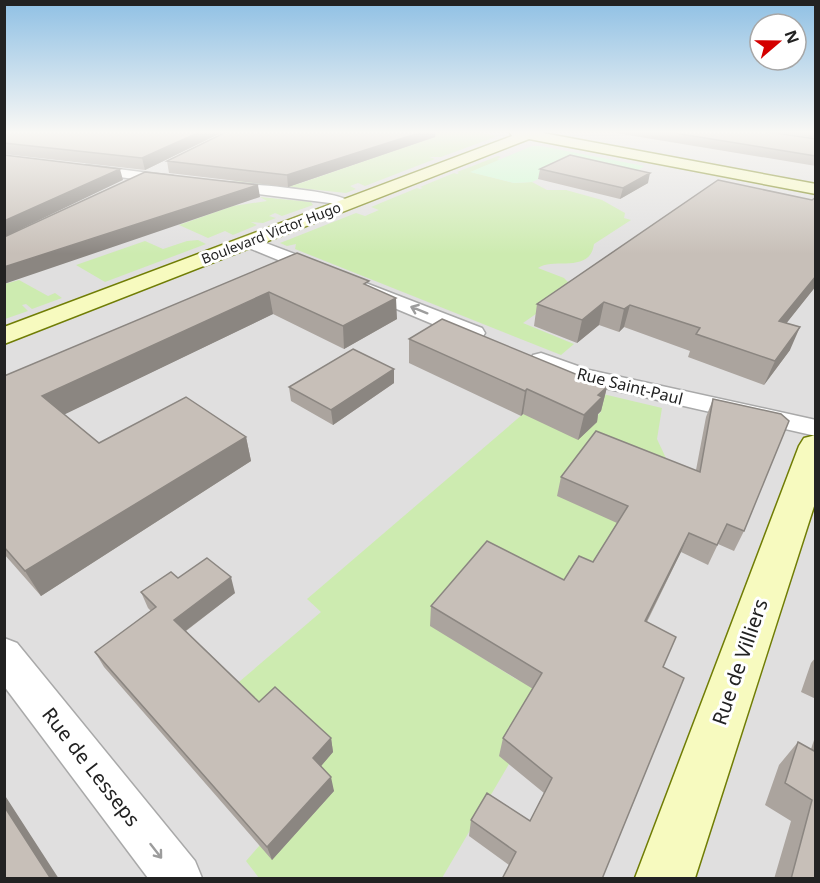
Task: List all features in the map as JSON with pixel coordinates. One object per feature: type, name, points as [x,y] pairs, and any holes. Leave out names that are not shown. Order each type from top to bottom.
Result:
[{"type":"street","points":[[112,172],[187,182]]},
{"type":"street","points":[[118,190],[153,172]]},
{"type":"street","name":"Boulevard Victor Hugo","points":[[4,336],[425,172]]},
{"type":"street","points":[[730,172],[816,189]]},
{"type":"street","points":[[210,184],[332,199],[346,204]]},
{"type":"street","points":[[250,242],[494,341]]},
{"type":"street","name":"Rue Saint-Paul","points":[[527,354],[582,376],[816,428]]},
{"type":"street","name":"Rue de Villiers","points":[[665,879],[816,446]]},
{"type":"street","name":"Rue de Lesseps","points":[[4,656],[178,879]]},
{"type":"shaded area","points":[[5,172],[815,172],[815,878],[5,878]]},
{"type":"green space","points":[[332,172],[401,172],[365,186],[358,183],[350,186],[356,189],[346,193],[233,181],[238,178],[298,184]]},
{"type":"green space","points":[[471,172],[553,172],[532,182],[514,183]]},
{"type":"green space","points":[[472,172],[514,183],[532,182],[547,190],[566,190],[602,200],[625,213],[624,218],[631,220],[594,244],[586,259],[538,268],[564,278],[571,285],[570,290],[523,323],[574,344],[561,355],[295,249],[296,244],[287,246],[280,243],[356,213],[365,216],[379,210],[371,207],[417,188],[423,188],[420,187],[454,173]]},
{"type":"green space","points":[[601,172],[635,172],[627,178]]},
{"type":"green space","points":[[260,197],[311,202],[313,205],[282,216],[275,213],[269,216],[276,218],[263,223],[251,222],[257,225],[233,235],[225,231],[208,238],[179,225],[233,206],[267,201]]},
{"type":"green space","points":[[198,240],[206,244],[105,282],[76,265],[145,241],[163,249]]},
{"type":"green space","points":[[19,280],[48,296],[55,293],[62,298],[32,309],[26,304],[22,305],[28,311],[5,319],[5,284]]},
{"type":"green space","points":[[565,385],[662,408],[657,439],[672,471],[624,522],[587,582],[559,599],[430,625],[516,679],[540,687],[509,764],[442,878],[259,878],[246,861],[260,845],[263,717],[233,687],[321,612],[307,599],[523,414],[592,420],[601,412]]},
{"type":"building","points":[[4,172],[113,172],[4,221]]},
{"type":"building","points":[[145,172],[258,185],[4,267],[4,237]]},
{"type":"building","points":[[263,172],[296,172],[287,175]]},
{"type":"building","points":[[554,172],[650,173],[623,188]]},
{"type":"building","points":[[718,180],[812,200],[816,197],[816,276],[779,321],[800,327],[775,361],[696,334],[700,328],[630,305],[624,309],[604,302],[582,320],[537,304]]},
{"type":"building","points":[[297,253],[369,281],[364,284],[396,298],[343,326],[269,292],[42,396],[99,443],[186,397],[246,437],[25,571],[4,547],[4,376]]},
{"type":"building","points":[[442,319],[607,387],[598,395],[602,397],[584,415],[409,339]]},
{"type":"building","points":[[353,349],[394,369],[331,410],[289,387]]},
{"type":"building","points":[[713,399],[781,414],[789,421],[744,531],[727,524],[717,545],[689,533],[645,621],[676,637],[663,667],[684,678],[602,879],[502,879],[516,852],[471,820],[487,793],[530,821],[552,778],[503,738],[542,673],[431,606],[487,541],[564,580],[579,556],[593,562],[628,506],[561,477],[596,431],[700,472]]},
{"type":"building","points":[[207,558],[231,577],[174,620],[259,702],[275,687],[331,738],[313,758],[331,777],[267,847],[95,652],[156,607],[141,592],[171,572],[178,578]]},
{"type":"building","points":[[798,742],[816,752],[816,879],[791,879],[812,800],[785,783]]},
{"type":"building","points":[[4,806],[51,879],[4,879]]}]
